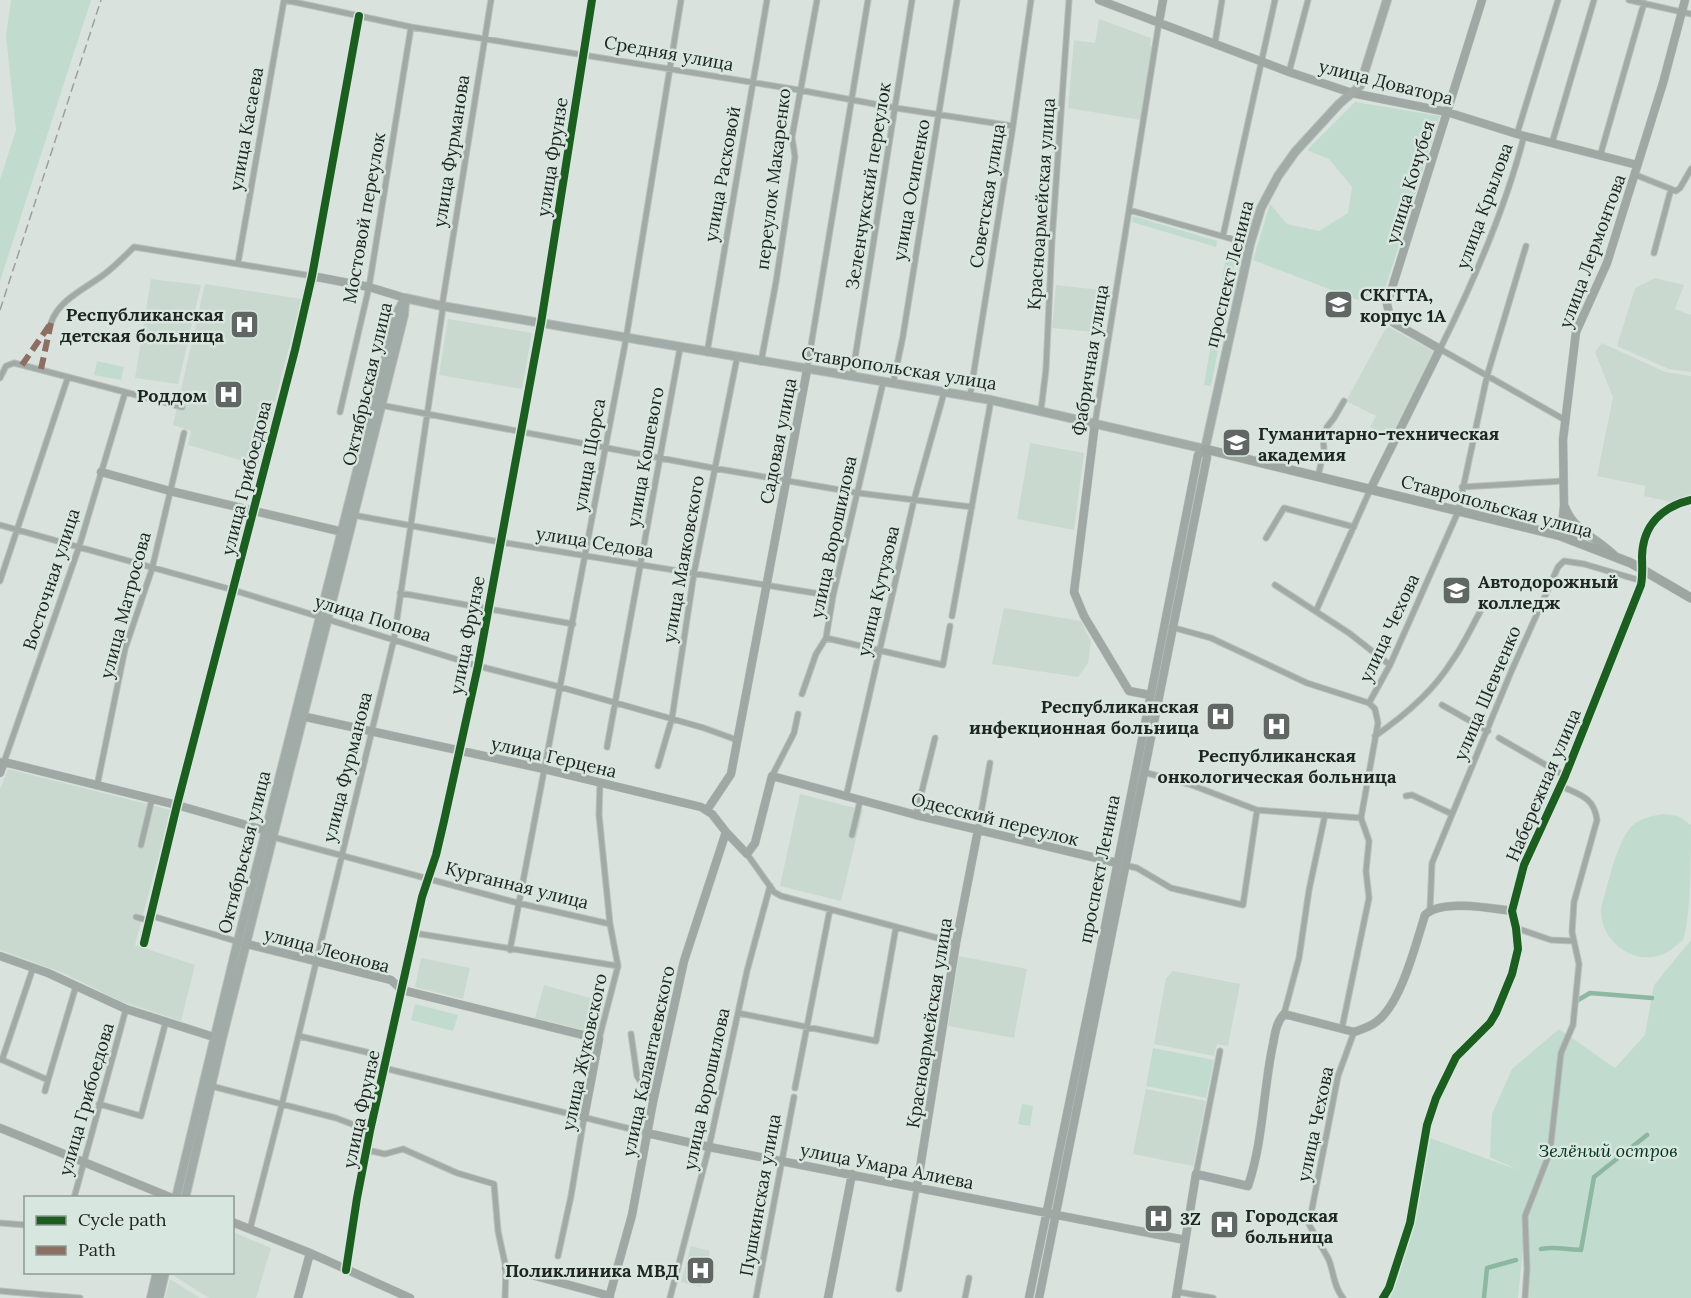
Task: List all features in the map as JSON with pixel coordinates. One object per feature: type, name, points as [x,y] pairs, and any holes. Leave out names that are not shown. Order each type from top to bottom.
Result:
[{"type":"highway","name":"Ставропольская улица","points":[[1205,449],[1561,536],[1614,555],[1646,570]]},
{"type":"highway","points":[[1646,570],[1660,575],[1691,593]]},
{"type":"highway","points":[[1646,570],[1691,598]]},
{"type":"main road","name":"проспект Ленина","points":[[1205,449],[1250,244],[1261,208],[1278,176],[1295,152],[1324,119],[1360,86],[1387,0]]},
{"type":"main road","name":"Ставропольская улица","points":[[405,298],[442,307],[626,339],[970,396],[1041,410],[1205,449]]},
{"type":"main road","name":"Октябрьская улица","points":[[174,1196],[218,1038],[377,404],[404,315],[405,298]]},
{"type":"main road","name":"Октябрьская улица","points":[[345,532],[353,515],[377,404]]},
{"type":"main road","name":"Октябрьская улица","points":[[185,1196],[211,1086],[218,1038]]},
{"type":"main road","points":[[151,1298],[157,1274]]},
{"type":"main road","points":[[159,1298],[165,1274]]},
{"type":"street","name":"Средняя улица","points":[[285,0],[411,27],[1013,126]]},
{"type":"street","name":"улица Касаева","points":[[238,263],[285,0]]},
{"type":"street","name":"улица Фурманова","points":[[250,1229],[299,1036],[394,639],[442,307],[491,0]]},
{"type":"street","name":"улица Фрунзе","points":[[346,1270],[370,1131],[414,933],[436,855],[489,610],[541,323],[592,0]]},
{"type":"street","name":"улица Щорса","points":[[510,950],[626,339],[681,0]]},
{"type":"street","name":"улица Расковой","points":[[707,353],[767,0]]},
{"type":"street","name":"переулок Макаренко","points":[[760,362],[776,282],[795,157],[792,136],[799,90],[817,0]]},
{"type":"street","name":"Садовая улица","points":[[707,810],[731,774],[807,370],[868,0]]},
{"type":"street","name":"Зеленчукский переулок","points":[[852,377],[912,0]]},
{"type":"street","name":"улица Осипенко","points":[[893,384],[903,336],[957,0]]},
{"type":"street","name":"Советская улица","points":[[970,396],[1031,0]]},
{"type":"street","name":"Красноармейская улица","points":[[1041,410],[1046,369],[1053,231],[1070,0]]},
{"type":"street","name":"улица Доватора","points":[[1099,0],[1289,72],[1352,93],[1447,112],[1521,135],[1637,165]]},
{"type":"street","name":"Фабричная улица","points":[[1150,695],[1130,691],[1084,616],[1074,592],[1095,423],[1163,0]]},
{"type":"street","points":[[1215,43],[1222,0]]},
{"type":"street","name":"проспект Ленина","points":[[1223,236],[1275,0]]},
{"type":"street","points":[[1289,72],[1308,0]]},
{"type":"street","name":"улица Кочубея","points":[[1440,350],[1394,323],[1387,304],[1482,0]]},
{"type":"street","name":"улица Крылова","points":[[1316,610],[1370,490],[1468,295],[1491,237],[1558,0]]},
{"type":"street","points":[[1552,143],[1594,0]]},
{"type":"street","points":[[1629,0],[1691,14]]},
{"type":"street","name":"улица Лермонтова","points":[[1561,536],[1564,506],[1565,420],[1576,332],[1607,263],[1663,83],[1685,0]]},
{"type":"street","points":[[1600,156],[1644,3]]},
{"type":"street","name":"улица Грибоедова","points":[[144,943],[177,805],[295,351],[312,276],[359,16]]},
{"type":"street","name":"Мостовой переулок","points":[[340,412],[369,287],[411,27]]},
{"type":"street","points":[[1635,175],[1676,191],[1691,169]]},
{"type":"street","points":[[1654,253],[1671,189]]},
{"type":"street","points":[[1129,210],[1250,244]]},
{"type":"street","name":"улица Чехова","points":[[1342,1028],[1369,898],[1366,871],[1369,841],[1361,818],[1377,716],[1370,703],[1390,665],[1458,512],[1487,376],[1526,246]]},
{"type":"street","name":"Ставропольская улица","points":[[51,323],[54,313],[108,271],[134,247],[312,276],[369,287],[405,298]]},
{"type":"street","name":"улица Кошевого","points":[[607,747],[680,348]]},
{"type":"street","points":[[1440,350],[1565,420]]},
{"type":"street","name":"улица Маяковского","points":[[658,766],[672,718],[694,573],[713,468],[737,358]]},
{"type":"street","points":[[0,378],[6,366],[14,363],[182,407]]},
{"type":"street","points":[[0,581],[68,377]]},
{"type":"street","name":"улица Ворошилова","points":[[802,694],[816,654],[826,638],[833,596],[883,383]]},
{"type":"street","name":"Восточная улица","points":[[0,773],[79,547],[125,393]]},
{"type":"street","name":"улица Кутузова","points":[[846,797],[914,500],[944,393]]},
{"type":"street","points":[[952,616],[991,400]]},
{"type":"street","points":[[1317,477],[1327,427],[1344,401]]},
{"type":"street","points":[[377,404],[713,468],[858,493],[972,507]]},
{"type":"street","name":"улица Матросова","points":[[97,786],[126,649],[152,569],[184,433]]},
{"type":"street","name":"проспект Ленина","points":[[1029,1298],[1094,983],[1121,864],[1143,772],[1207,457],[1205,449],[1198,455],[1150,695],[1121,864],[1039,1298]]},
{"type":"street","points":[[101,472],[170,491],[345,532]]},
{"type":"street","points":[[1462,487],[1563,482]]},
{"type":"street","name":"Набережная улица","points":[[1383,1298],[1389,1288],[1410,1223],[1430,1116],[1456,1057],[1490,1023],[1512,974],[1518,949],[1512,910],[1524,866],[1561,786],[1642,581],[1646,570],[1644,541],[1651,523],[1670,507],[1691,500]]},
{"type":"street","points":[[1564,506],[1573,523],[1603,543],[1614,555]]},
{"type":"street","points":[[1266,538],[1284,508],[1354,527]]},
{"type":"street","name":"улица Седова","points":[[353,515],[500,542],[833,596]]},
{"type":"street","name":"улица Попова","points":[[0,525],[233,590],[478,666],[672,718],[737,740]]},
{"type":"street","name":"улица Шевченко","points":[[1430,909],[1431,863],[1558,567],[1564,561],[1584,564],[1642,581]]},
{"type":"street","points":[[1275,585],[1316,610],[1390,665]]},
{"type":"street","points":[[400,593],[573,624]]},
{"type":"street","points":[[1375,736],[1403,717],[1422,699],[1452,663],[1480,612]]},
{"type":"street","points":[[826,638],[943,665],[950,626]]},
{"type":"street","points":[[1171,627],[1211,638],[1307,683],[1370,703]]},
{"type":"street","points":[[1442,705],[1488,731]]},
{"type":"street","points":[[747,854],[758,833],[772,776],[794,733],[798,714]]},
{"type":"street","name":"улица Герцена","points":[[299,715],[600,782],[707,810]]},
{"type":"street","points":[[916,815],[935,738]]},
{"type":"street","points":[[1499,738],[1565,776]]},
{"type":"street","name":"Курганная улица","points":[[2,762],[177,805],[341,856],[518,903],[610,924]]},
{"type":"street","name":"Красноармейская улица","points":[[899,1289],[956,943],[990,763]]},
{"type":"street","points":[[1143,772],[1189,784],[1257,810],[1361,818]]},
{"type":"street","name":"Одесский переулок","points":[[772,776],[860,801],[1137,868],[1171,888],[1243,905],[1257,810]]},
{"type":"street","name":"улица Жуковского","points":[[558,1256],[599,1039],[618,966],[610,924],[599,815],[600,782]]},
{"type":"street","name":"Набережная улица","points":[[1525,1298],[1527,1269],[1525,1216],[1550,1152],[1561,1053],[1573,1025],[1579,964],[1572,918],[1574,902],[1597,820],[1596,810],[1592,803],[1561,786]]},
{"type":"street","points":[[1406,796],[1412,795],[1452,814]]},
{"type":"street","points":[[141,845],[152,799]]},
{"type":"street","points":[[852,835],[860,801]]},
{"type":"street","points":[[707,810],[747,854],[770,886],[781,896],[956,943]]},
{"type":"street","points":[[1196,1174],[1248,1186],[1255,1167],[1271,1055],[1278,1021],[1284,1014],[1299,958],[1309,890],[1324,815]]},
{"type":"street","name":"улица Калантаевского","points":[[609,1297],[632,1215],[653,1102],[684,961],[726,832]]},
{"type":"street","name":"улица Ворошилова","points":[[670,1298],[709,1148],[738,1012],[770,886]]},
{"type":"street","points":[[1284,1014],[1354,1032],[1378,1022],[1392,1002],[1410,964],[1425,915],[1430,909],[1470,906],[1512,910]]},
{"type":"street","points":[[795,1088],[830,909]]},
{"type":"street","name":"улица Леонова","points":[[136,917],[391,980],[402,990],[599,1039]]},
{"type":"street","points":[[738,1012],[876,1041],[896,927]]},
{"type":"street","points":[[1516,928],[1551,940],[1574,941]]},
{"type":"street","points":[[414,933],[618,966]]},
{"type":"street","points":[[0,956],[76,986],[126,1009],[218,1038]]},
{"type":"street","points":[[33,968],[1,1059],[48,1080]]},
{"type":"street","points":[[45,1091],[76,986]]},
{"type":"street","name":"улица Грибоедова","points":[[74,1196],[126,1009]]},
{"type":"street","points":[[99,1104],[141,1116],[166,1021]]},
{"type":"street","name":"улица Чехова","points":[[1343,1298],[1332,1275],[1329,1261],[1309,1224],[1338,1076],[1354,1032]]},
{"type":"street","points":[[631,1034],[637,1076],[653,1102]]},
{"type":"street","points":[[299,1036],[387,1057]]},
{"type":"street","points":[[1213,1298],[1177,1295],[1196,1174],[1220,1051]]},
{"type":"street","name":"улица Умара Алиева","points":[[384,1068],[709,1148],[1185,1240]]},
{"type":"street","points":[[211,1086],[336,1118],[370,1131]]},
{"type":"street","name":"Пушкинская улица","points":[[756,1298],[794,1097]]},
{"type":"street","points":[[1,1131],[171,1196]]},
{"type":"street","points":[[367,1150],[385,1154],[404,1149],[457,1173],[494,1184],[498,1231],[506,1268],[505,1298]]},
{"type":"street","points":[[828,1298],[852,1174]]},
{"type":"street","points":[[0,1222],[24,1224]]},
{"type":"street","points":[[234,1223],[410,1298]]},
{"type":"street","points":[[298,1298],[310,1254]]},
{"type":"street","points":[[506,1268],[609,1297]]},
{"type":"street","points":[[965,1298],[969,1278]]},
{"type":"street","points":[[0,1291],[80,1298]]},
{"type":"shaded area","points":[[1099,19],[1151,38],[1150,46],[1153,47],[1141,120],[1068,108],[1074,40],[1095,43]]},
{"type":"shaded area","points":[[1655,278],[1684,285],[1675,309],[1691,315],[1691,372],[1669,369],[1617,346],[1635,288]]},
{"type":"shaded area","points":[[151,279],[201,285],[178,384],[135,378]]},
{"type":"shaded area","points":[[205,284],[302,299],[258,465],[188,445],[191,431],[173,425]]},
{"type":"shaded area","points":[[1056,285],[1109,291],[1102,333],[1052,328]]},
{"type":"shaded area","points":[[448,319],[532,333],[522,389],[439,375]]},
{"type":"shaded area","points":[[1387,326],[1437,353],[1391,438],[1370,427],[1376,416],[1346,401]]},
{"type":"shaded area","points":[[1602,343],[1665,372],[1691,376],[1691,497],[1672,502],[1644,496],[1645,486],[1597,476],[1613,397],[1595,352]]},
{"type":"shaded area","points":[[1030,443],[1084,453],[1074,530],[1017,519]]},
{"type":"shaded area","points":[[1004,608],[1081,621],[1091,642],[1088,663],[1078,677],[992,664]]},
{"type":"shaded area","points":[[8,769],[171,810],[135,945],[195,965],[181,1021],[120,1001],[63,973],[0,950],[0,789]]},
{"type":"shaded area","points":[[800,794],[863,810],[841,901],[780,886]]},
{"type":"shaded area","points":[[959,956],[1027,969],[1014,1038],[948,1026]]},
{"type":"shaded area","points":[[421,958],[470,968],[463,999],[415,987]]},
{"type":"shaded area","points":[[1173,971],[1240,984],[1228,1046],[1217,1044],[1214,1056],[1154,1044],[1166,978]]},
{"type":"shaded area","points":[[544,985],[604,1002],[597,1033],[535,1018]]},
{"type":"shaded area","points":[[1146,1089],[1206,1101],[1193,1166],[1133,1154]]},
{"type":"shaded area","points":[[234,1232],[271,1248],[256,1298],[209,1298],[171,1274],[234,1274]]},
{"type":"shaded area","name":"Поликлиника МВД","points":[[691,1246],[710,1251],[707,1262],[716,1264],[713,1278],[704,1276],[701,1287],[681,1282]]},
{"type":"shaded area","points":[[170,1279],[200,1298],[165,1298]]},
{"type":"green space","points":[[11,0],[91,0],[0,281],[0,180],[16,130],[6,36]]},
{"type":"green space","points":[[1355,102],[1440,116],[1385,289],[1358,300],[1253,260],[1270,204],[1287,224],[1319,231],[1348,213],[1352,187],[1329,159],[1307,150]]},
{"type":"green space","points":[[1133,216],[1217,241],[1216,247],[1132,222]]},
{"type":"green space","points":[[1227,250],[1237,252],[1211,386],[1204,385]]},
{"type":"green space","points":[[97,361],[124,367],[121,380],[94,375]]},
{"type":"green space","points":[[1663,814],[1678,816],[1691,825],[1690,885],[1686,930],[1683,940],[1672,949],[1660,955],[1635,956],[1614,943],[1602,921],[1601,908],[1617,852],[1627,832],[1640,821]]},
{"type":"green space","name":"Зелёный остров","points":[[1691,940],[1691,1298],[1528,1298],[1525,1227],[1518,1298],[1390,1298],[1430,1138],[1518,1170],[1490,1157],[1492,1114],[1512,1069],[1559,1029],[1615,1068],[1645,1035],[1654,985]]},
{"type":"green space","points":[[415,1004],[458,1015],[453,1031],[411,1020]]},
{"type":"green space","points":[[1153,1048],[1214,1060],[1206,1098],[1146,1086]]},
{"type":"green space","points":[[1022,1104],[1033,1106],[1030,1126],[1018,1124]]},
{"type":"waterway","points":[[1578,1000],[1590,993],[1652,998]]},
{"type":"waterway","points":[[1541,1249],[1581,1250],[1594,1177],[1647,1135]]},
{"type":"waterway","points":[[1484,1298],[1487,1268],[1516,1260]]},
{"type":"railway","points":[[0,310],[101,0]]},
{"type":"marked path","points":[[22,365],[51,323]]},
{"type":"marked path","points":[[41,369],[51,323]]},
{"type":"cycle path","points":[[346,1270],[370,1131],[422,897],[436,855],[478,666],[541,323],[592,0]]},
{"type":"cycle path","points":[[144,943],[177,805],[295,350],[312,276],[359,16]]},
{"type":"cycle path","points":[[1383,1298],[1389,1288],[1410,1223],[1427,1125],[1436,1098],[1456,1057],[1490,1023],[1512,974],[1518,949],[1512,911],[1524,865],[1565,776],[1641,585],[1643,545],[1646,535],[1656,519],[1663,513],[1671,507],[1691,500]]},
{"type":"place","name":"СКГГТА, корпус 1А","points":[[1339,304]]},
{"type":"place","name":"Республиканская детская больница","points":[[245,324]]},
{"type":"place","name":"Роддом","points":[[228,395]]},
{"type":"place","name":"Гуманитарно-техническая академия","points":[[1237,443]]},
{"type":"place","name":"Автодорожный колледж","points":[[1457,591]]},
{"type":"place","name":"Республиканская инфекционная больница","points":[[1220,716]]},
{"type":"place","name":"Республиканская онкологическая больница","points":[[1277,726]]},
{"type":"place","name":"3Z","points":[[1159,1218]]},
{"type":"place","name":"Городская больница","points":[[1224,1225]]},
{"type":"place","name":"Поликлиника МВД","points":[[700,1270]]}]
